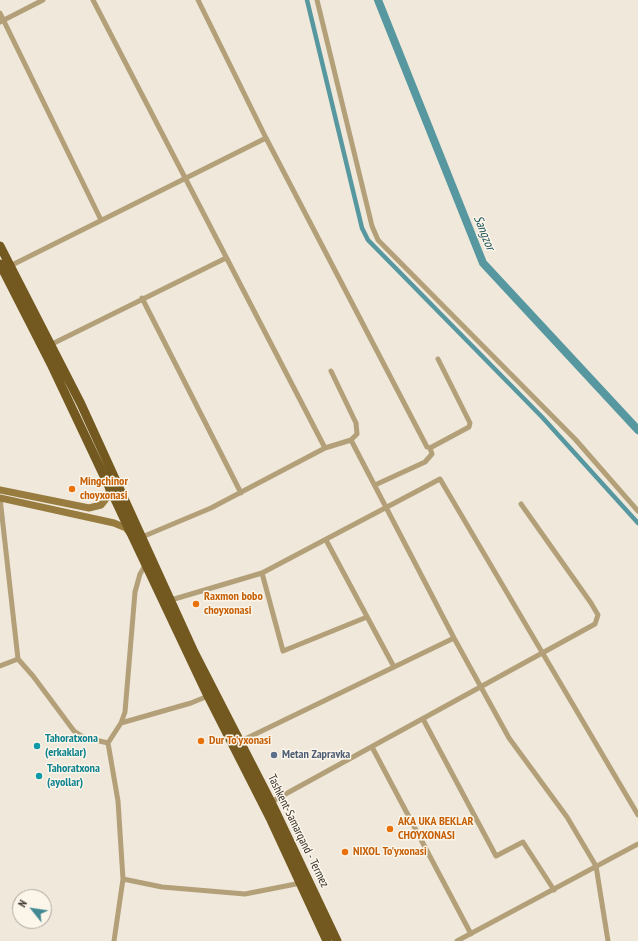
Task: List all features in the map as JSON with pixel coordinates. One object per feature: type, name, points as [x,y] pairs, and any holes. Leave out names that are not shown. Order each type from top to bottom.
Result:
[{"type":"highway","name":"Tashkent-Samarqand - Termez","points":[[0,246],[3,267],[56,364],[81,404],[139,540],[147,564],[208,696],[271,820],[327,941]]},
{"type":"highway","name":"Tashkent-Samarqand - Termez","points":[[3,267],[50,345],[56,364],[108,482],[171,600],[194,652],[241,741],[337,941]]},
{"type":"main road","points":[[0,490],[89,508],[100,505],[108,498],[110,492],[108,482]]},
{"type":"main road","points":[[0,498],[114,523],[126,528],[139,540]]},
{"type":"street","points":[[2,21],[43,0]]},
{"type":"street","points":[[93,0],[325,448]]},
{"type":"street","points":[[198,0],[266,138],[427,447],[430,448],[432,454],[425,462],[375,485]]},
{"type":"street","points":[[317,0],[372,226],[378,240],[575,439],[638,511]]},
{"type":"street","points":[[0,13],[2,21],[101,220]]},
{"type":"street","points":[[3,267],[266,138]]},
{"type":"street","points":[[50,345],[142,298],[226,258]]},
{"type":"street","points":[[142,298],[241,493]]},
{"type":"street","points":[[430,448],[469,427],[470,423],[438,359]]},
{"type":"street","points":[[139,540],[211,508],[325,448],[351,440],[357,434],[356,423],[331,371]]},
{"type":"street","points":[[351,440],[454,638],[509,738],[567,816],[596,866],[608,941]]},
{"type":"street","points":[[171,600],[262,573],[440,479],[541,653],[638,815]]},
{"type":"street","points":[[0,498],[18,659],[33,676],[74,731],[83,736],[108,743]]},
{"type":"street","points":[[271,802],[595,624],[598,616],[521,504]]},
{"type":"street","points":[[326,540],[394,667]]},
{"type":"street","points":[[114,941],[123,879],[118,801],[108,743],[121,723],[125,712],[135,592],[140,574],[147,564]]},
{"type":"street","points":[[262,573],[283,651],[367,617]]},
{"type":"street","points":[[241,741],[454,638]]},
{"type":"street","points":[[0,666],[18,659]]},
{"type":"street","points":[[121,723],[191,704],[208,696]]},
{"type":"street","points":[[423,719],[496,856],[523,842],[554,890]]},
{"type":"street","points":[[372,747],[471,934]]},
{"type":"street","points":[[457,941],[638,844]]},
{"type":"street","points":[[123,879],[162,887],[245,894],[301,883]]},
{"type":"waterway","points":[[307,0],[362,228],[368,240],[542,417],[638,523]]},
{"type":"waterway","name":"Sangzor","points":[[378,0],[483,263],[638,430]]},
{"type":"place","name":"Mingchinor choyxonasi","points":[[72,489]]},
{"type":"place","name":"Raxmon bobo choyxonasi","points":[[196,604]]},
{"type":"place","name":"Dur To'yxonasi","points":[[201,741]]},
{"type":"place","name":"Tahoratxona (erkaklar)","points":[[37,746]]},
{"type":"place","name":"Metan Zapravka","points":[[274,755]]},
{"type":"place","name":"Tahoratxona (ayollar)","points":[[39,776]]},
{"type":"place","name":"AKA UKA BEKLAR CHOYXONASI","points":[[390,829]]},
{"type":"place","name":"NIXOL To'yxonasi","points":[[345,852]]}]
